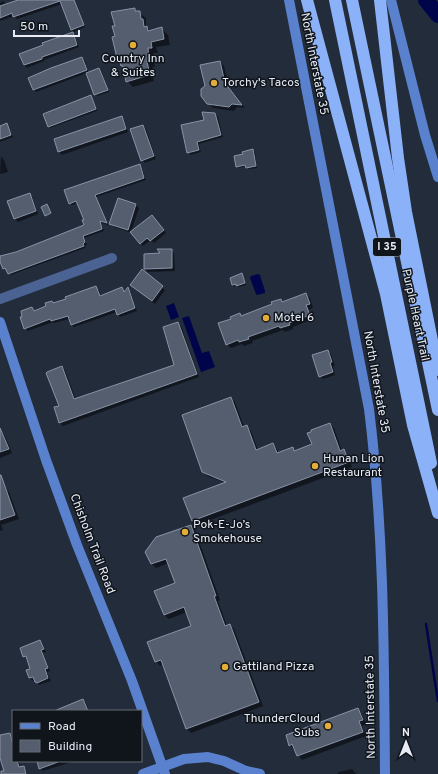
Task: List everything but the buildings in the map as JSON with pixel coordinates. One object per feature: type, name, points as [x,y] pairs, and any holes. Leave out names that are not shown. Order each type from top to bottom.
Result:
[{"type":"highway","points":[[307,0],[386,294],[413,425],[438,513]]},
{"type":"highway","name":"Purple Heart Trail","points":[[335,0],[438,495]]},
{"type":"highway","name":"Purple Heart Trail","points":[[352,0],[438,410]]},
{"type":"highway","points":[[380,0],[398,158],[406,212],[438,370]]},
{"type":"main road","name":"North Interstate 35","points":[[289,0],[370,416],[375,458],[382,564],[385,774]]},
{"type":"main road","points":[[391,0],[425,135],[438,177]]},
{"type":"main road","name":"Chisholm Trail Road","points":[[0,322],[77,545],[132,681],[164,770]]},
{"type":"main road","points":[[143,774],[164,770],[184,759],[208,757],[224,761],[247,773],[260,774]]},
{"type":"street","points":[[0,299],[112,258]]},
{"type":"shaded area","points":[[258,274],[260,275],[265,293],[257,295],[250,278],[251,276]]},
{"type":"shaded area","points":[[174,303],[179,317],[171,320],[166,306]]},
{"type":"shaded area","points":[[189,316],[202,353],[209,351],[215,367],[201,372],[182,318]]},
{"type":"waterway","points":[[426,0],[438,15]]},
{"type":"waterway","points":[[426,624],[438,701]]},
{"type":"place","name":"Country Inn & Suites","points":[[133,45]]},
{"type":"place","name":"Torchy's Tacos","points":[[214,83]]},
{"type":"place","name":"Motel 6","points":[[266,318]]},
{"type":"place","name":"Hunan Lion Restaurant","points":[[315,466]]},
{"type":"place","name":"Pok-E-Jo’s Smokehouse","points":[[185,532]]},
{"type":"place","name":"Gattiland Pizza","points":[[225,667]]},
{"type":"place","name":"ThunderCloud Subs","points":[[328,726]]}]
